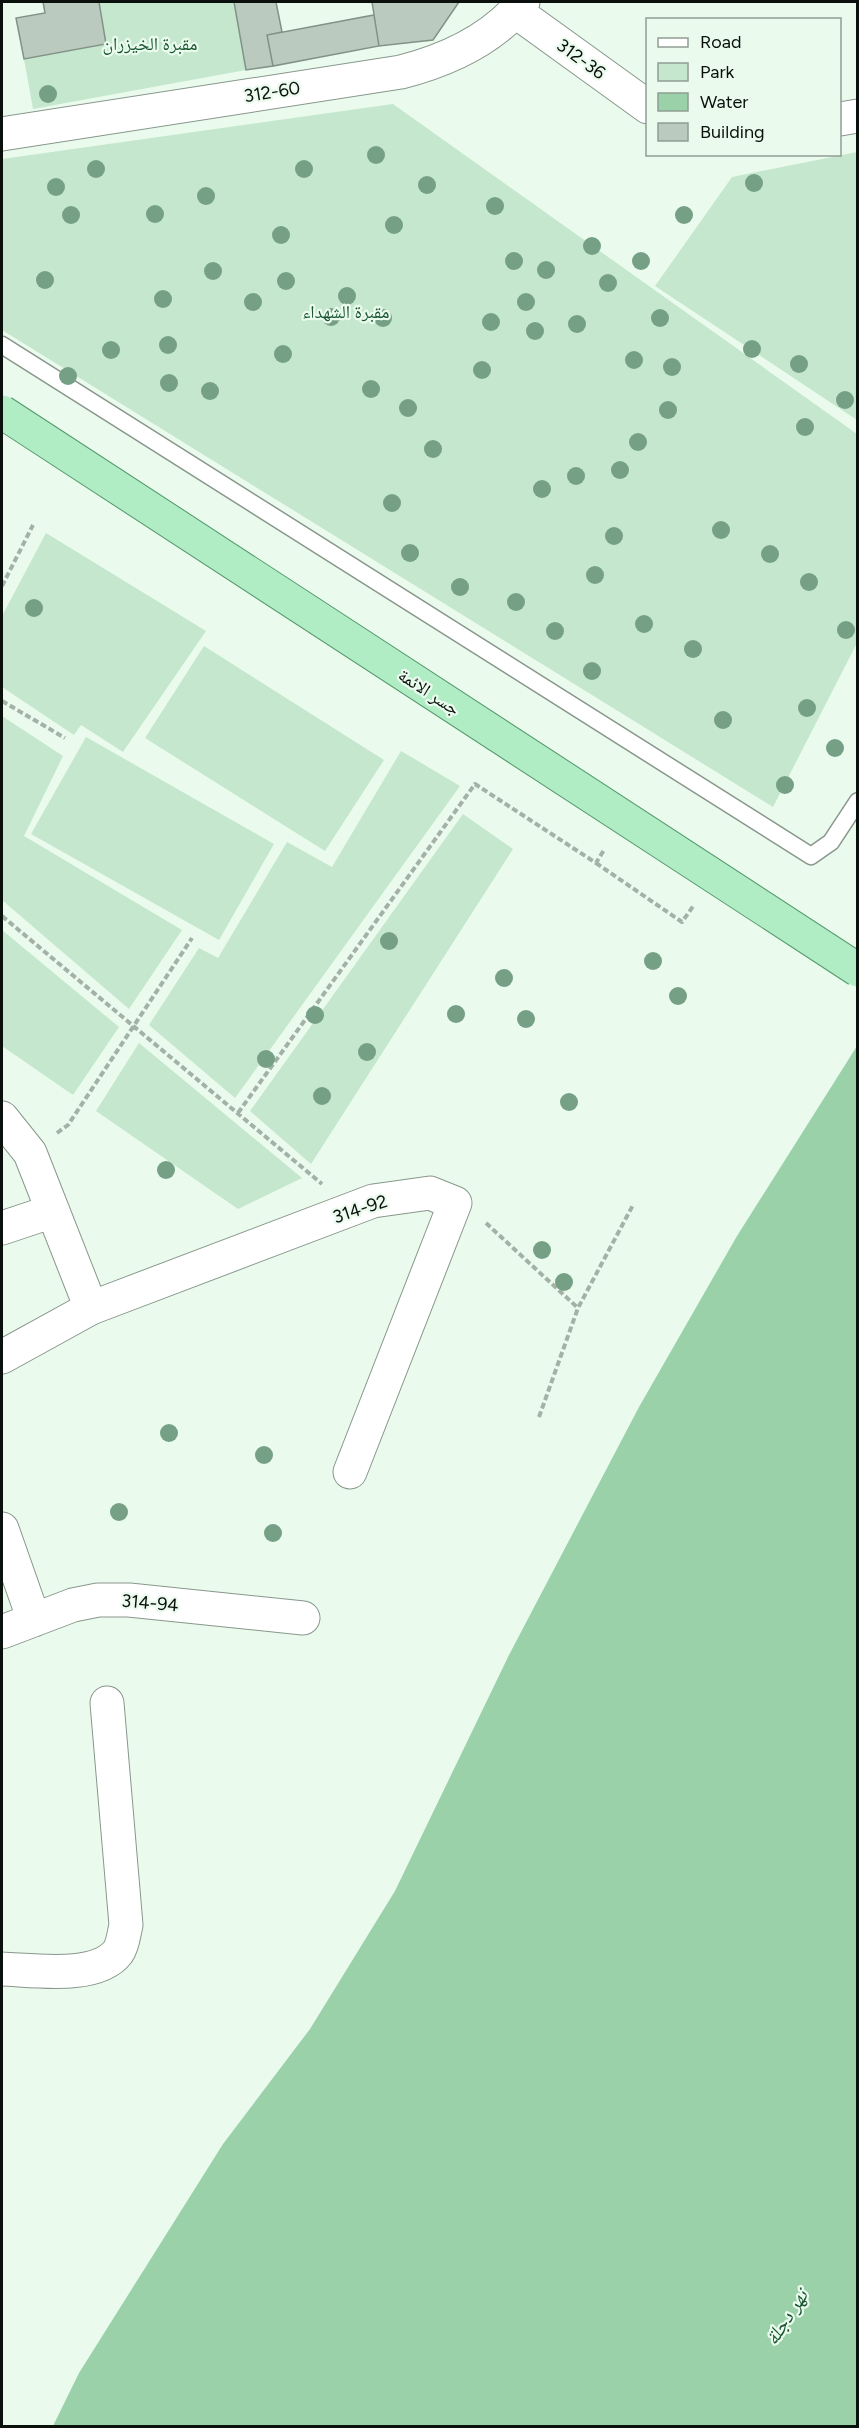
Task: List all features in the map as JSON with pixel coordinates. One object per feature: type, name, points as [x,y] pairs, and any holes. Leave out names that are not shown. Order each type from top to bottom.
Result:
[{"type":"main road","name":"جسر الائمة","points":[[2,412],[858,970]]},
{"type":"street","name":"312-36","points":[[519,6],[646,105]]},
{"type":"street","name":"312-60","points":[[2,134],[401,72],[458,54],[483,38],[519,6]]},
{"type":"street","points":[[841,119],[858,116]]},
{"type":"street","points":[[2,1118],[30,1153],[91,1308]]},
{"type":"street","name":"314-92","points":[[2,1357],[91,1308],[373,1201],[430,1193],[455,1203]]},
{"type":"street","points":[[351,1472],[455,1203]]},
{"type":"street","points":[[2,1228],[53,1212]]},
{"type":"street","points":[[2,1529],[34,1620]]},
{"type":"street","name":"314-94","points":[[2,1632],[73,1605],[98,1600],[129,1600],[303,1617]]},
{"type":"street","points":[[2,1969],[74,1971],[105,1964],[119,1951],[126,1925],[107,1703]]},
{"type":"lane","points":[[2,345],[811,856],[831,842],[858,801]]},
{"type":"path","points":[[2,586],[33,525]]},
{"type":"path","points":[[2,701],[64,738]]},
{"type":"path","points":[[238,1113],[475,784],[682,922]]},
{"type":"path","points":[[596,863],[604,850]]},
{"type":"path","points":[[2,916],[331,1191],[340,1215]]},
{"type":"path","points":[[30,1153],[68,1125],[192,938]]},
{"type":"path","points":[[455,1203],[474,1212],[578,1308]]},
{"type":"path","points":[[539,1417],[578,1308],[633,1205]]},
{"type":"green space","name":"مقبرة الخيزران","points":[[99,2],[234,2],[246,70],[33,109],[24,59],[106,44]]},
{"type":"green space","name":"مقبرة الشهداء","points":[[393,104],[857,434],[857,643],[773,807],[2,330],[2,159]]},
{"type":"green space","points":[[858,152],[857,420],[655,286],[732,177]]},
{"type":"green space","points":[[46,533],[206,631],[123,752],[81,725],[74,735],[2,687],[2,616]]},
{"type":"green space","points":[[204,646],[384,760],[325,851],[145,738]]},
{"type":"green space","points":[[2,716],[63,756],[24,836],[182,930],[129,1009],[2,900]]},
{"type":"green space","points":[[86,737],[274,844],[219,940],[31,834]]},
{"type":"green space","points":[[401,751],[460,786],[235,1098],[149,1025],[199,948],[218,958],[287,842],[332,867]]},
{"type":"green space","points":[[463,814],[513,849],[311,1164],[250,1111]]},
{"type":"green space","points":[[2,930],[119,1027],[73,1095],[2,1046]]},
{"type":"green space","points":[[139,1043],[302,1178],[238,1209],[96,1111]]},
{"type":"water","name":"نهر دجلة","points":[[857,1046],[857,2426],[53,2426],[79,2373],[223,2144],[310,2029],[395,1891],[509,1655],[639,1407],[737,1236]]},
{"type":"building","points":[[43,2],[99,2],[106,44],[24,59],[16,18],[45,13]]},
{"type":"building","points":[[234,2],[276,2],[282,32],[267,35],[273,66],[246,70]]},
{"type":"building","points":[[372,2],[459,2],[433,40],[379,46]]},
{"type":"building","points":[[374,15],[379,46],[273,66],[267,35]]}]
